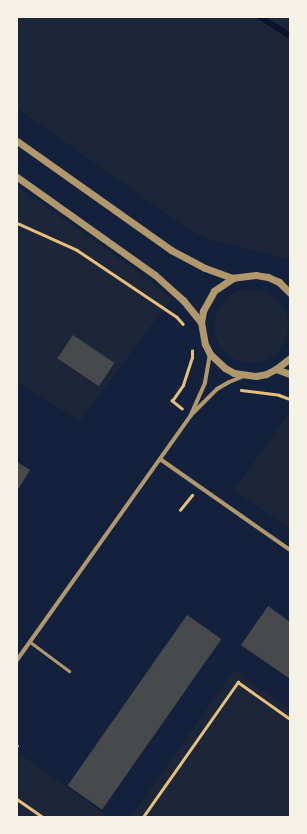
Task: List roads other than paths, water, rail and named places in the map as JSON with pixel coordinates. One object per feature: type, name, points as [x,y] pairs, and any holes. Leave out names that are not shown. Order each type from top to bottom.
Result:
[{"type":"street","points":[[17,140],[171,250],[205,268],[233,278]]},
{"type":"street","points":[[17,177],[155,274],[183,300],[201,322]]},
{"type":"street","points":[[290,292],[279,282],[268,277],[256,275],[233,278],[214,291],[203,311],[201,322],[205,344],[210,354],[225,368],[245,375],[256,376],[276,369],[290,358]]},
{"type":"street","points":[[191,415],[204,383],[210,354]]},
{"type":"street","points":[[276,369],[290,374]]},
{"type":"street","points":[[17,660],[191,415],[217,389],[245,375]]},
{"type":"street","points":[[160,459],[290,550]]},
{"type":"lane","points":[[30,642],[69,671]]},
{"type":"waterway","points":[[260,17],[290,36]]}]
